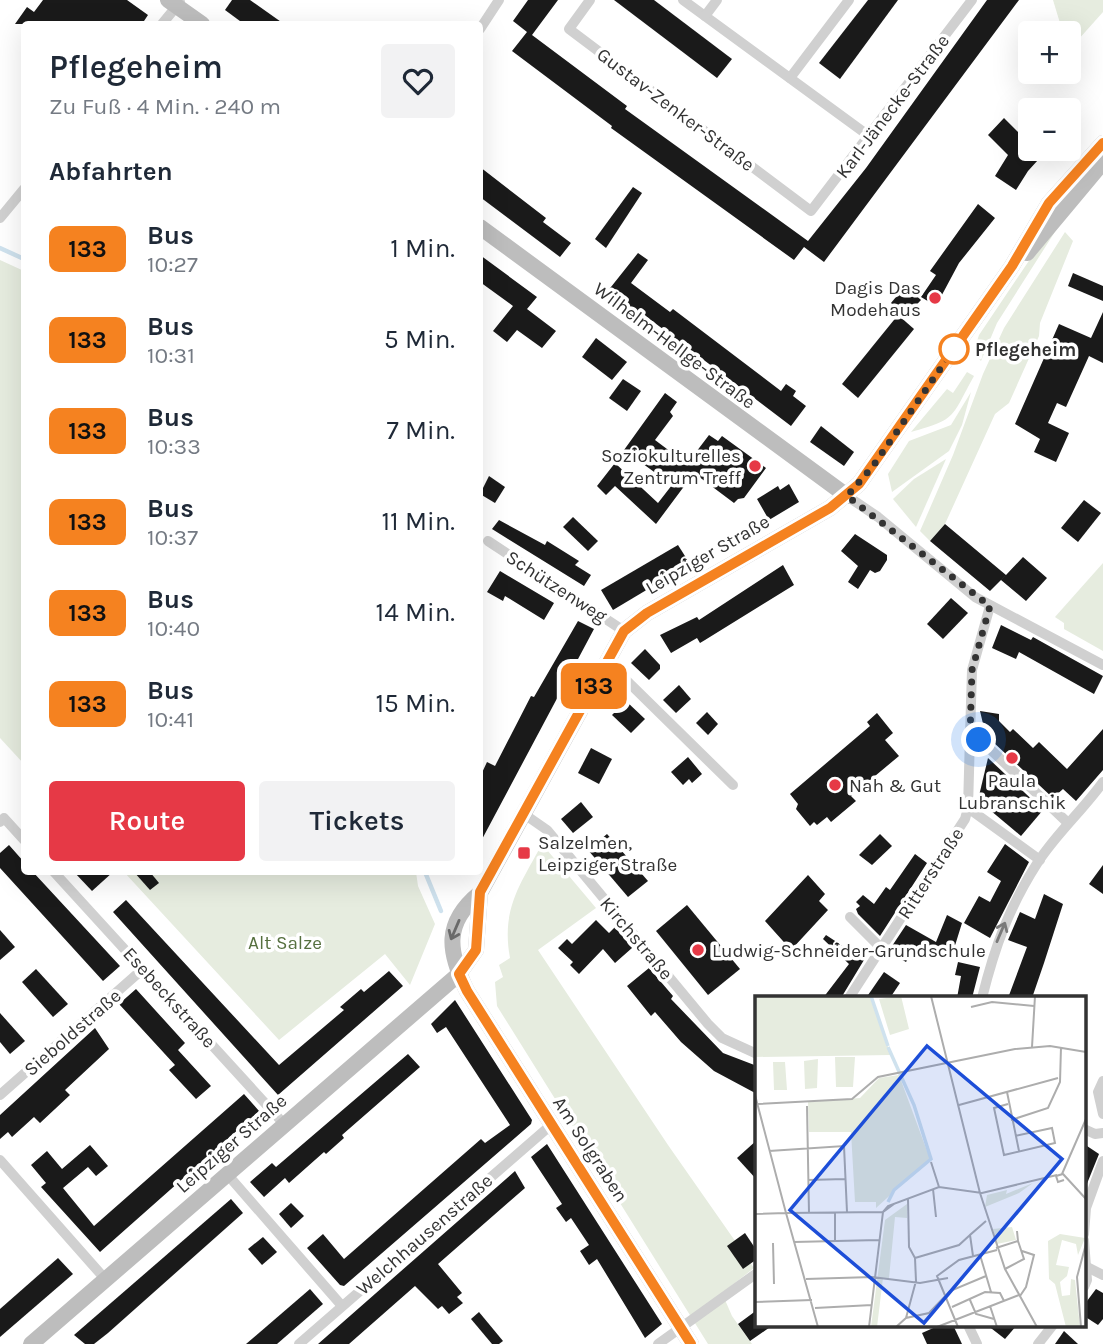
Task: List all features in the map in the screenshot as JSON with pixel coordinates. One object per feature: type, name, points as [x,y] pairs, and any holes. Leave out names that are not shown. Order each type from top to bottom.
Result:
[{"type":"main road","points":[[175,2],[198,21]]},
{"type":"main road","points":[[1012,266],[1049,203],[1103,143]]},
{"type":"main road","points":[[1012,266],[1030,250],[1073,194],[1103,162]]},
{"type":"main road","name":"Wilhelm-Hellge-Straße","points":[[483,229],[847,496]]},
{"type":"main road","name":"Leipziger Straße","points":[[459,974],[451,953],[451,940],[468,903],[480,892],[624,631],[647,613],[847,496],[873,466],[1012,266]]},
{"type":"main road","name":"Leipziger Straße","points":[[31,1344],[459,974],[476,950],[480,892]]},
{"type":"main road","name":"Am Solgraben","points":[[459,974],[551,1125],[691,1344]]},
{"type":"street","points":[[483,24],[499,0]]},
{"type":"street","name":"Gustav-Zenker-Straße","points":[[590,0],[569,29],[811,211]]},
{"type":"street","points":[[683,0],[869,136]]},
{"type":"street","points":[[705,16],[717,0]]},
{"type":"street","points":[[790,78],[849,0]]},
{"type":"street","name":"Karl-Jänecke-Straße","points":[[811,211],[972,0]]},
{"type":"street","points":[[164,21],[175,2]]},
{"type":"street","points":[[0,218],[21,193]]},
{"type":"street","points":[[847,496],[990,606],[1103,665]]},
{"type":"street","name":"Schützenweg","points":[[488,541],[624,631]]},
{"type":"street","name":"Ritterstraße","points":[[850,996],[960,829],[968,808],[972,670],[990,606]]},
{"type":"street","points":[[604,666],[623,677],[733,785]]},
{"type":"street","points":[[970,736],[991,750],[1068,823]]},
{"type":"street","points":[[983,996],[997,940],[1016,898],[1068,823],[1100,794],[1103,782]]},
{"type":"street","points":[[968,808],[1040,860]]},
{"type":"street","name":"Kirchstraße","points":[[523,814],[547,830],[708,1024],[722,1038],[755,1053]]},
{"type":"street","points":[[2,820],[21,837]]},
{"type":"street","name":"Esebeckstraße","points":[[57,875],[285,1125]]},
{"type":"street","points":[[850,917],[881,948]]},
{"type":"street","name":"Sieboldstraße","points":[[0,1095],[144,968]]},
{"type":"street","points":[[1101,1085],[1103,1114]]},
{"type":"street","name":"Welchhausenstraße","points":[[299,1344],[551,1125]]},
{"type":"street","points":[[1086,1130],[1095,1134],[1103,1133]]},
{"type":"street","points":[[0,1160],[106,1280]]},
{"type":"street","points":[[1086,1208],[1103,1161]]},
{"type":"street","points":[[228,1174],[342,1307]]},
{"type":"street","points":[[1086,1258],[1086,1282]]},
{"type":"street","points":[[1087,1267],[1103,1275]]},
{"type":"street","points":[[659,1344],[755,1274]]},
{"type":"street","points":[[968,1326],[977,1344]]},
{"type":"street","points":[[1038,1344],[1053,1326]]},
{"type":"green space","points":[[1053,0],[1103,0],[1103,12],[1081,37],[1081,21],[1059,21]]},
{"type":"green space","points":[[1058,227],[997,323],[981,361],[973,353],[979,335],[1051,228]]},
{"type":"green space","points":[[1065,232],[1073,241],[1040,323],[1039,336],[1009,403],[995,414],[945,524],[930,541],[920,531],[953,455],[983,374],[1004,328]]},
{"type":"green space","points":[[0,260],[21,270],[21,761],[0,738]]},
{"type":"green space","points":[[967,372],[974,376],[951,414],[937,424],[911,432],[947,389],[953,393]]},
{"type":"green space","points":[[971,392],[962,425],[949,451],[892,492],[888,474],[909,441],[951,425]]},
{"type":"green space","points":[[946,459],[916,527],[893,499],[914,479]]},
{"type":"green space","points":[[1103,563],[1103,651],[1064,629],[1064,623],[1055,617]]},
{"type":"green space","points":[[542,844],[596,908],[538,950],[754,1268],[722,1293],[732,1316],[752,1344],[708,1344],[497,1006],[495,982],[503,977],[499,965],[510,958],[510,911],[520,885]]},
{"type":"green space","name":"Alt Salze","points":[[127,875],[416,875],[418,886],[435,924],[410,985],[385,954],[279,1040]]},
{"type":"building","points":[[43,0],[127,0],[148,15],[144,21],[21,21],[21,24],[15,24],[27,7],[34,12]]},
{"type":"building","points":[[232,0],[250,0],[280,21],[240,21],[225,10]]},
{"type":"building","points":[[528,0],[558,0],[532,35],[627,106],[625,109],[808,241],[866,168],[987,0],[1019,0],[824,262],[804,247],[794,260],[611,128],[612,126],[512,51],[527,32],[513,21]]},
{"type":"building","points":[[614,0],[654,0],[732,59],[717,78]]},
{"type":"building","points":[[868,0],[898,0],[840,79],[819,63]]},
{"type":"building","points":[[1004,118],[1018,132],[1018,161],[1037,161],[1016,190],[995,176],[1008,155],[988,135]]},
{"type":"building","points":[[483,169],[546,218],[543,222],[571,243],[560,257],[483,199]]},
{"type":"building","points":[[633,187],[642,193],[606,248],[595,239]]},
{"type":"building","points":[[978,204],[995,218],[959,263],[936,306],[921,297],[936,275],[930,271]]},
{"type":"building","points":[[638,253],[648,260],[631,283],[670,312],[673,309],[781,391],[786,384],[796,391],[793,396],[806,406],[791,426],[643,314],[641,317],[607,292]]},
{"type":"building","points":[[483,257],[537,297],[527,309],[556,331],[542,348],[517,330],[507,342],[493,331],[513,306],[483,284]]},
{"type":"building","points":[[1073,273],[1103,286],[1103,301],[1068,286]]},
{"type":"building","points":[[905,286],[921,300],[906,316],[891,303]]},
{"type":"building","points":[[1103,312],[1103,363],[1089,356],[1066,407],[1057,403],[1048,423],[1069,433],[1056,462],[1034,452],[1040,439],[1015,424],[1059,324],[1091,338]]},
{"type":"building","points":[[898,315],[914,329],[858,398],[842,384]]},
{"type":"building","points":[[596,338],[627,362],[612,380],[582,357]]},
{"type":"building","points":[[623,379],[641,391],[627,411],[609,398]]},
{"type":"building","points":[[665,393],[677,402],[670,412],[673,416],[655,440],[687,464],[709,435],[718,441],[722,436],[766,468],[744,498],[734,503],[694,473],[656,524],[615,486],[606,495],[597,486],[615,463],[658,503],[672,485],[624,450]]},
{"type":"building","points":[[821,426],[854,452],[844,466],[810,442]]},
{"type":"building","points":[[489,476],[505,487],[495,503],[483,496],[483,488]]},
{"type":"building","points":[[789,484],[799,502],[769,520],[757,499],[778,486],[780,490]]},
{"type":"building","points":[[1084,500],[1101,513],[1078,542],[1061,528]]},
{"type":"building","points":[[573,517],[598,541],[588,551],[563,527]]},
{"type":"building","points":[[499,520],[545,545],[547,541],[579,561],[575,565],[591,575],[584,586],[492,529]]},
{"type":"building","points":[[945,524],[1006,575],[990,591],[930,541]]},
{"type":"building","points":[[855,534],[887,555],[880,571],[875,573],[870,570],[858,589],[848,582],[858,566],[841,551]]},
{"type":"building","points":[[678,545],[690,564],[613,610],[601,590]]},
{"type":"building","points":[[1023,557],[1047,578],[1026,601],[1001,580]]},
{"type":"building","points":[[783,565],[794,585],[700,643],[697,638],[671,653],[660,635],[697,617],[699,620]]},
{"type":"building","points":[[500,571],[554,603],[544,620],[505,596],[503,601],[487,592]]},
{"type":"building","points":[[951,598],[968,613],[943,639],[927,624]]},
{"type":"building","points":[[578,621],[594,629],[483,837],[483,771],[487,762],[495,766],[531,696],[534,697]]},
{"type":"building","points":[[1001,625],[1031,640],[1033,637],[1103,676],[1094,694],[1019,652],[1016,659],[992,648]]},
{"type":"building","points":[[645,649],[660,665],[660,669],[649,680],[631,663]]},
{"type":"building","points":[[679,685],[691,699],[676,713],[663,700]]},
{"type":"building","points":[[626,701],[645,719],[631,733],[612,715]]},
{"type":"building","points":[[980,711],[999,714],[999,721],[1010,732],[1013,729],[1033,748],[1039,742],[1067,769],[1103,729],[1103,770],[1076,801],[1063,789],[1053,798],[992,741],[993,737],[984,728]]},
{"type":"building","points":[[707,712],[718,724],[708,735],[696,723]]},
{"type":"building","points":[[877,713],[893,733],[885,740],[899,756],[851,796],[856,801],[831,822],[827,817],[817,825],[814,822],[810,826],[796,809],[798,804],[790,794],[870,726],[867,722]]},
{"type":"building","points":[[591,748],[612,759],[599,784],[578,773]]},
{"type":"building","points":[[688,757],[702,774],[692,783],[689,779],[683,785],[671,772]]},
{"type":"building","points":[[988,758],[1043,810],[1021,836],[978,800]]},
{"type":"building","points":[[581,802],[593,817],[573,833],[561,819]]},
{"type":"building","points":[[607,834],[648,881],[628,897],[588,850]]},
{"type":"building","points":[[880,834],[892,846],[872,865],[859,855]]},
{"type":"building","points":[[1005,844],[1029,862],[990,938],[964,923],[979,896],[990,902],[1001,881],[987,872]]},
{"type":"building","points":[[9,845],[21,859],[21,875],[36,875],[120,966],[103,981],[0,868],[0,853]]},
{"type":"building","points":[[915,854],[927,863],[880,936],[858,914],[856,909],[860,906],[856,902],[863,895],[874,904],[886,887],[890,890]]},
{"type":"building","points":[[1103,865],[1103,894],[1089,884]]},
{"type":"building","points":[[77,875],[110,875],[92,891]]},
{"type":"building","points":[[137,875],[152,875],[159,883],[150,890]]},
{"type":"building","points":[[808,875],[825,894],[819,901],[828,910],[791,950],[765,921]]},
{"type":"building","points":[[1044,894],[1063,904],[1033,996],[1009,996],[1027,947],[1008,940],[1020,912],[1035,919]]},
{"type":"building","points":[[126,900],[279,1065],[344,1010],[340,1007],[361,989],[364,992],[389,971],[403,986],[278,1095],[113,912]]},
{"type":"building","name":"Ludwig-Schneider-Grundschule","points":[[687,905],[740,969],[708,995],[656,931]]},
{"type":"building","points":[[947,915],[962,923],[953,952],[962,957],[913,951],[906,962],[888,952],[906,925],[936,942]]},
{"type":"building","points":[[596,920],[609,933],[615,927],[632,948],[615,963],[603,949],[579,974],[570,965],[573,962],[558,948],[567,939],[572,944]]},
{"type":"building","points":[[0,930],[15,947],[0,960]]},
{"type":"building","points":[[826,935],[864,960],[842,996],[825,996],[849,964],[823,939]]},
{"type":"building","points":[[958,962],[980,967],[973,996],[957,996],[961,976],[955,975]]},
{"type":"building","points":[[649,968],[673,996],[671,999],[723,1053],[755,1065],[755,1093],[714,1071],[681,1042],[655,1012],[651,1016],[627,986]]},
{"type":"building","points":[[36,969],[68,1004],[53,1017],[22,982]]},
{"type":"building","points":[[884,972],[900,983],[891,996],[867,996]]},
{"type":"building","points":[[136,989],[185,1043],[178,1050],[211,1086],[196,1099],[169,1070],[175,1065],[119,1004]]},
{"type":"building","points":[[455,1000],[532,1120],[531,1124],[344,1286],[340,1285],[307,1248],[323,1234],[344,1259],[481,1139],[485,1143],[510,1125],[446,1027],[437,1033],[431,1024]]},
{"type":"building","points":[[0,1013],[25,1041],[10,1054],[0,1042]]},
{"type":"building","points":[[95,1028],[109,1049],[65,1090],[70,1095],[40,1123],[34,1117],[12,1137],[8,1132],[0,1139],[0,1115]]},
{"type":"building","points":[[408,1054],[420,1067],[342,1135],[344,1138],[326,1154],[324,1152],[289,1183],[285,1178],[264,1197],[250,1182],[272,1163],[276,1167]]},
{"type":"building","points":[[244,1094],[259,1111],[100,1252],[41,1187],[46,1183],[31,1165],[47,1151],[62,1169],[90,1145],[108,1166],[96,1176],[88,1167],[63,1188],[94,1226]]},
{"type":"building","points":[[755,1142],[755,1178],[737,1158]]},
{"type":"building","points":[[547,1144],[662,1324],[645,1338],[597,1259],[589,1265],[580,1251],[589,1245],[571,1218],[566,1222],[556,1208],[562,1204],[531,1157]]},
{"type":"building","points":[[1086,1145],[1099,1154],[1086,1186]]},
{"type":"building","points":[[515,1171],[525,1188],[438,1264],[462,1293],[457,1297],[463,1303],[449,1314],[442,1306],[438,1309],[415,1286],[349,1344],[318,1344]]},
{"type":"building","points":[[231,1199],[243,1213],[108,1333],[94,1344],[85,1344],[74,1335]]},
{"type":"building","points":[[291,1203],[304,1216],[291,1228],[279,1214]]},
{"type":"building","points":[[745,1233],[755,1248],[755,1260],[743,1269],[727,1246]]},
{"type":"building","points":[[263,1237],[277,1252],[262,1265],[248,1249]]},
{"type":"building","points":[[58,1258],[73,1274],[0,1337],[0,1309]]},
{"type":"building","points":[[310,1289],[323,1304],[277,1344],[246,1344]]},
{"type":"building","points":[[1096,1289],[1103,1293],[1103,1319],[1098,1325],[1086,1317],[1086,1302]]},
{"type":"building","points":[[755,1311],[755,1326],[772,1326],[750,1341],[738,1324]]},
{"type":"building","points":[[479,1312],[503,1341],[499,1344],[492,1344],[471,1319]]},
{"type":"building","points":[[938,1326],[953,1326],[962,1344],[927,1344],[922,1333]]},
{"type":"building","points":[[988,1326],[1016,1326],[1005,1339]]},
{"type":"building","points":[[1064,1331],[1078,1344],[1055,1344]]},
{"type":"waterway","points":[[0,248],[21,258]]},
{"type":"waterway","points":[[426,875],[441,911]]},
{"type":"bus line","name":"133","points":[[691,1344],[499,1045],[459,974],[476,950],[480,892],[624,631],[647,613],[830,508],[859,484],[1012,266],[1049,203],[1103,143]]},
{"type":"place","name":"Dagis Das Modehaus","points":[[935,298]]},
{"type":"place","name":"Pflegeheim","points":[[954,349]]},
{"type":"place","name":"Soziokulturelles Zentrum Treff","points":[[755,466]]},
{"type":"place","name":"Paula Lubranschik","points":[[1012,758]]},
{"type":"place","name":"Nah & Gut","points":[[835,785]]},
{"type":"place","name":"Salzelmen, Leipziger Straße","points":[[524,853]]},
{"type":"place","name":"Ludwig-Schneider-Grundschule","points":[[698,950]]},
{"type":"route","points":[[954,349],[873,466],[847,496],[878,517],[975,597],[990,606],[972,670],[970,736],[979,740]]}]
